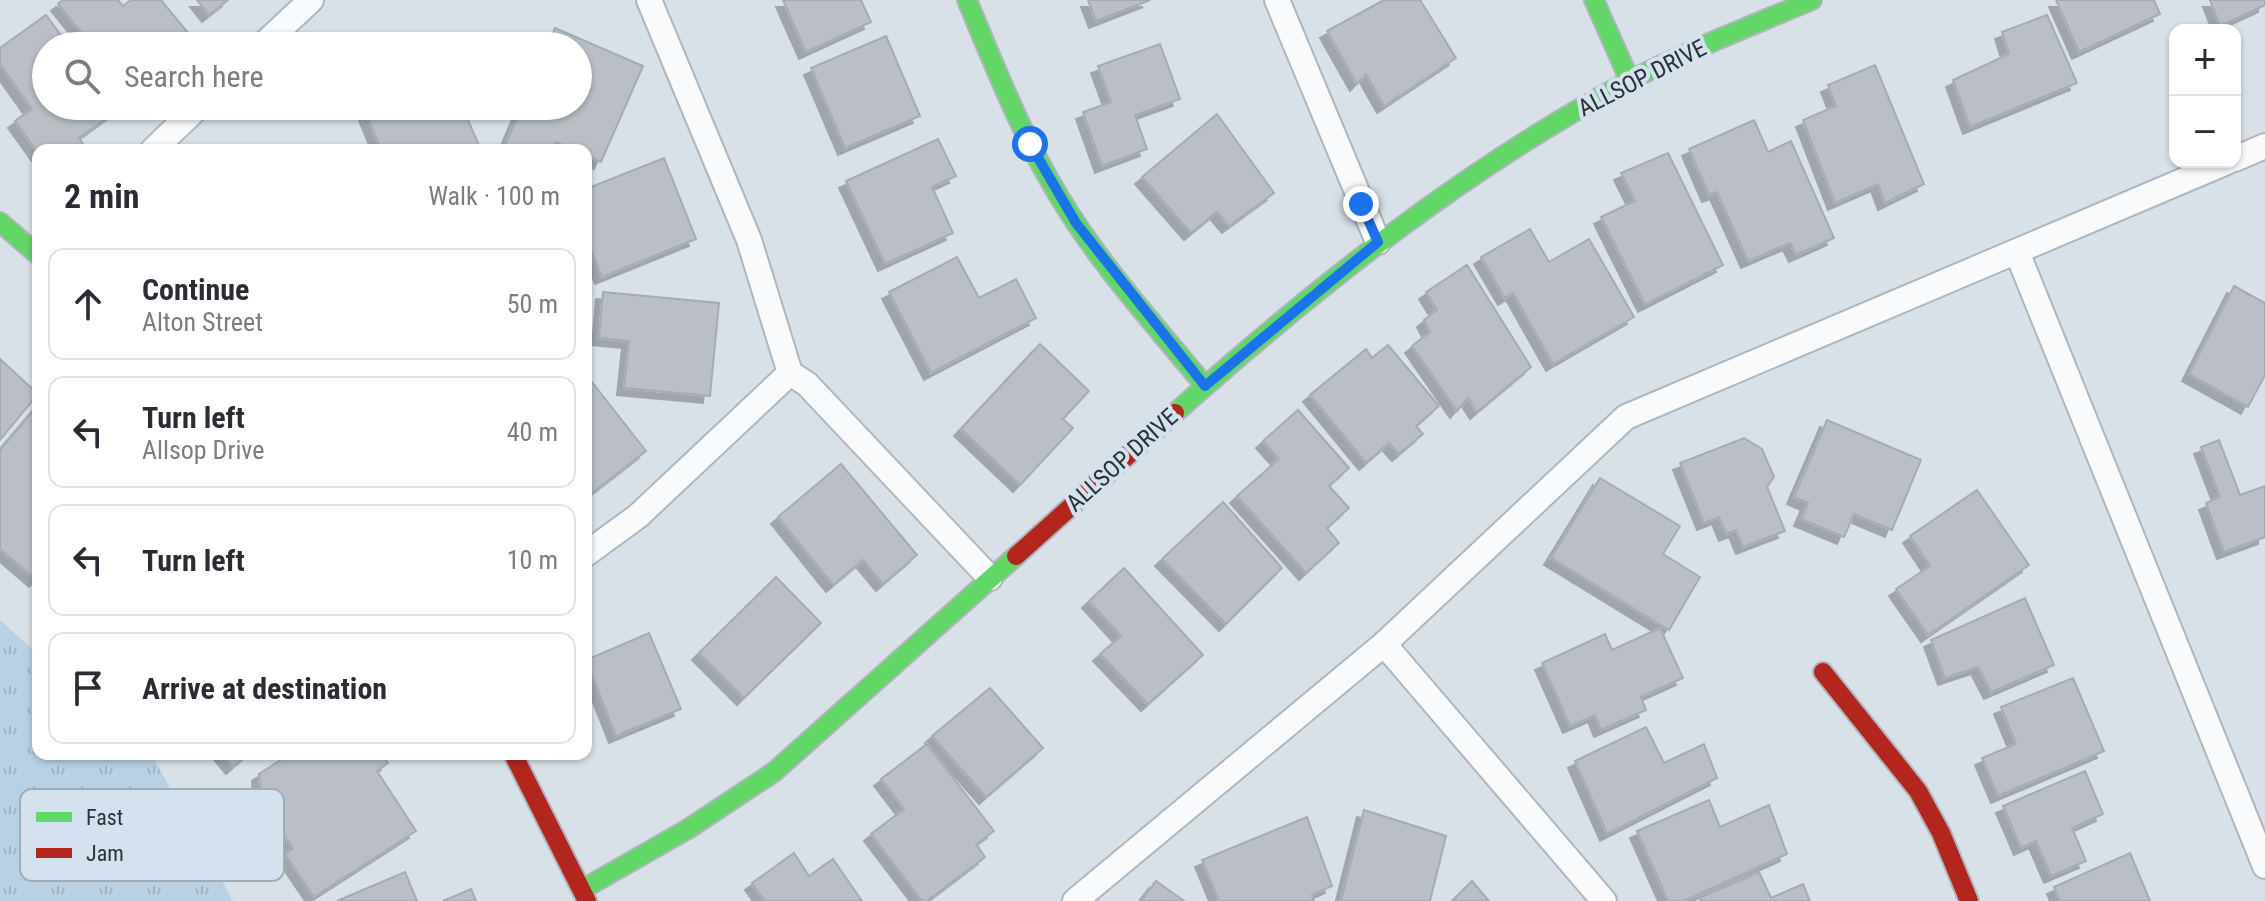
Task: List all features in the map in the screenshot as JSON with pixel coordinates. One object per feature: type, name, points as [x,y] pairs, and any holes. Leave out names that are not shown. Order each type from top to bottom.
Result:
[{"type":"street","points":[[967,0],[1006,94],[1052,185],[1109,268],[1205,386]]},
{"type":"street","points":[[1594,0],[1630,81]]},
{"type":"street","name":"ALLSOP DRIVE","points":[[585,895],[774,772],[1205,386],[1378,242],[1541,132],[1630,81],[1812,0]]},
{"type":"street","points":[[0,222],[32,250]]},
{"type":"street","points":[[1823,672],[1918,791],[1941,833],[1969,901]]},
{"type":"street","points":[[516,760],[585,895]]},
{"type":"lane","points":[[277,32],[311,0]]},
{"type":"lane","points":[[649,0],[749,240],[790,373],[807,384],[990,578]]},
{"type":"lane","points":[[1277,0],[1378,242]]},
{"type":"lane","points":[[159,144],[184,120]]},
{"type":"lane","points":[[2241,156],[2265,146]]},
{"type":"lane","points":[[1075,901],[1384,644],[1626,417],[2213,168]]},
{"type":"lane","points":[[2017,252],[2265,866]]},
{"type":"lane","points":[[592,550],[638,516],[790,373]]},
{"type":"lane","points":[[1384,644],[1604,901]]},
{"type":"green space","points":[[0,620],[32,649],[32,760],[155,760],[171,789],[20,789],[20,881],[222,881],[233,901],[0,901]]},
{"type":"building","points":[[63,0],[118,0],[123,6],[131,0],[161,0],[187,32],[81,32],[58,4]]},
{"type":"building","points":[[197,0],[228,0],[209,15]]},
{"type":"building","points":[[783,0],[861,0],[871,22],[806,52]]},
{"type":"building","points":[[1088,0],[1150,0],[1096,21]]},
{"type":"building","points":[[1384,0],[1420,0],[1456,58],[1384,106],[1366,74],[1357,84],[1327,31]]},
{"type":"building","points":[[2056,0],[2154,0],[2160,14],[2079,52]]},
{"type":"building","points":[[2210,0],[2265,0],[2265,5],[2219,24]]},
{"type":"building","points":[[46,15],[59,32],[32,32],[32,109],[0,64],[0,48]]},
{"type":"building","points":[[2047,15],[2077,83],[1970,127],[1953,80],[2009,54],[2002,32]]},
{"type":"building","points":[[886,36],[920,116],[845,148],[811,68]]},
{"type":"building","points":[[592,44],[643,66],[601,162],[592,158],[592,144],[506,144],[516,120],[592,120]]},
{"type":"building","points":[[1160,44],[1180,99],[1135,115],[1147,149],[1102,166],[1083,112],[1111,102],[1098,66]]},
{"type":"building","points":[[1875,65],[1924,184],[1885,203],[1878,184],[1835,203],[1803,120],[1836,106],[1828,85]]},
{"type":"building","points":[[32,109],[32,120],[104,120],[79,138],[83,144],[32,145],[15,121]]},
{"type":"building","points":[[1217,114],[1274,193],[1229,226],[1217,212],[1191,233],[1142,177]]},
{"type":"building","points":[[369,120],[468,120],[478,144],[379,144]]},
{"type":"building","points":[[1754,120],[1768,152],[1791,141],[1834,238],[1796,255],[1790,243],[1748,261],[1717,192],[1709,195],[1689,149]]},
{"type":"building","points":[[938,139],[956,176],[932,187],[953,233],[885,264],[846,181]]},
{"type":"building","points":[[1668,153],[1723,265],[1645,305],[1601,217],[1635,201],[1621,173]]},
{"type":"building","points":[[664,158],[696,239],[602,277],[592,252],[592,187]]},
{"type":"building","points":[[1530,229],[1549,262],[1589,239],[1634,317],[1553,364],[1513,293],[1505,298],[1481,257]]},
{"type":"building","points":[[957,257],[979,298],[1016,279],[1036,318],[931,373],[889,292]]},
{"type":"building","points":[[1467,265],[1531,367],[1477,412],[1468,398],[1457,411],[1412,346],[1430,332],[1424,320],[1437,310],[1426,292]]},
{"type":"building","points":[[2234,286],[2265,303],[2265,375],[2248,407],[2189,374]]},
{"type":"building","points":[[603,292],[719,303],[710,396],[624,388],[629,341],[599,338]]},
{"type":"building","points":[[1040,344],[1089,391],[1063,419],[1073,428],[1020,485],[961,429]]},
{"type":"building","points":[[1388,345],[1439,406],[1416,426],[1423,434],[1399,454],[1389,443],[1366,463],[1310,395],[1366,349],[1372,358]]},
{"type":"building","points":[[0,359],[32,388],[32,401],[0,440]]},
{"type":"building","points":[[592,382],[646,451],[592,493]]},
{"type":"building","points":[[1298,410],[1349,468],[1329,486],[1349,508],[1327,528],[1339,543],[1306,573],[1237,496],[1279,459],[1263,441]]},
{"type":"building","points":[[32,412],[32,577],[0,549],[0,450]]},
{"type":"building","points":[[1827,420],[1921,460],[1892,530],[1854,514],[1844,537],[1801,519],[1808,503],[1794,497]]},
{"type":"building","points":[[1744,438],[1762,449],[1774,477],[1767,487],[1785,531],[1743,547],[1736,530],[1726,534],[1719,517],[1704,523],[1680,463]]},
{"type":"building","points":[[2219,440],[2240,495],[2265,486],[2265,537],[2224,552],[2206,503],[2220,497],[2201,447]]},
{"type":"building","points":[[841,464],[917,555],[883,584],[863,560],[833,585],[778,517]]},
{"type":"building","points":[[1600,478],[1680,526],[1663,554],[1700,577],[1669,630],[1551,558]]},
{"type":"building","points":[[1977,490],[2029,565],[1928,635],[1896,589],[1930,566],[1910,536]]},
{"type":"building","points":[[1223,502],[1282,568],[1226,624],[1162,559]]},
{"type":"building","points":[[1124,568],[1203,655],[1148,704],[1100,654],[1121,636],[1089,601]]},
{"type":"building","points":[[776,577],[821,623],[744,698],[699,653]]},
{"type":"building","points":[[2025,598],[2054,665],[1991,692],[1978,667],[1945,678],[1931,640]]},
{"type":"building","points":[[1660,628],[1683,678],[1641,697],[1646,710],[1601,730],[1595,715],[1570,726],[1542,663],[1605,634],[1612,650]]},
{"type":"building","points":[[649,633],[681,709],[616,736],[592,675],[592,657]]},
{"type":"building","points":[[2073,678],[2104,751],[1998,796],[1982,758],[2016,744],[2001,707]]},
{"type":"building","points":[[990,688],[1043,748],[986,797],[932,736]]},
{"type":"building","points":[[1646,727],[1664,763],[1704,744],[1717,778],[1607,834],[1575,761]]},
{"type":"building","points":[[927,744],[994,831],[976,844],[985,857],[927,901],[922,901],[871,834],[904,809],[881,779]]},
{"type":"building","points":[[227,760],[241,760],[233,767]]},
{"type":"building","points":[[281,760],[386,760],[388,763],[377,771],[416,831],[314,897],[285,854],[293,849],[284,835],[284,789],[260,789],[259,774]]},
{"type":"building","points":[[2085,771],[2103,814],[2072,828],[2086,861],[2051,876],[2036,841],[2021,848],[2003,806]]},
{"type":"building","points":[[1709,800],[1720,827],[1769,805],[1787,854],[1684,901],[1668,901],[1637,831]]},
{"type":"building","points":[[1364,810],[1446,836],[1430,901],[1341,901]]},
{"type":"building","points":[[1307,817],[1332,886],[1312,895],[1314,901],[1219,901],[1202,860]]},
{"type":"building","points":[[794,853],[809,876],[833,859],[862,901],[765,901],[752,883]]},
{"type":"building","points":[[2130,853],[2150,901],[2060,901],[2054,887]]},
{"type":"building","points":[[405,872],[417,901],[337,901]]},
{"type":"building","points":[[1759,872],[1771,898],[1803,884],[1810,901],[1701,901],[1699,898]]},
{"type":"building","points":[[1156,881],[1184,901],[1141,901]]},
{"type":"building","points":[[1472,881],[1489,901],[1452,901]]},
{"type":"building","points":[[471,889],[476,901],[443,901]]},
{"type":"traffic: fast","points":[[967,0],[1021,126],[1060,198],[1111,271],[1205,386]]},
{"type":"traffic: fast","points":[[1594,0],[1630,81]]},
{"type":"traffic: fast","points":[[1175,413],[1336,276],[1449,192],[1508,153],[1629,81],[1812,0]]},
{"type":"traffic: fast","points":[[0,222],[32,250]]},
{"type":"traffic: fast","points":[[583,889],[688,829],[774,772],[1016,556]]},
{"type":"traffic: jam","points":[[1016,556],[1175,413]]},
{"type":"traffic: jam","points":[[1823,672],[1918,791],[1941,833],[1969,901]]},
{"type":"traffic: jam","points":[[516,760],[587,901]]},
{"type":"route","points":[[1030,144],[1076,223],[1205,386],[1378,242],[1361,204]]}]
